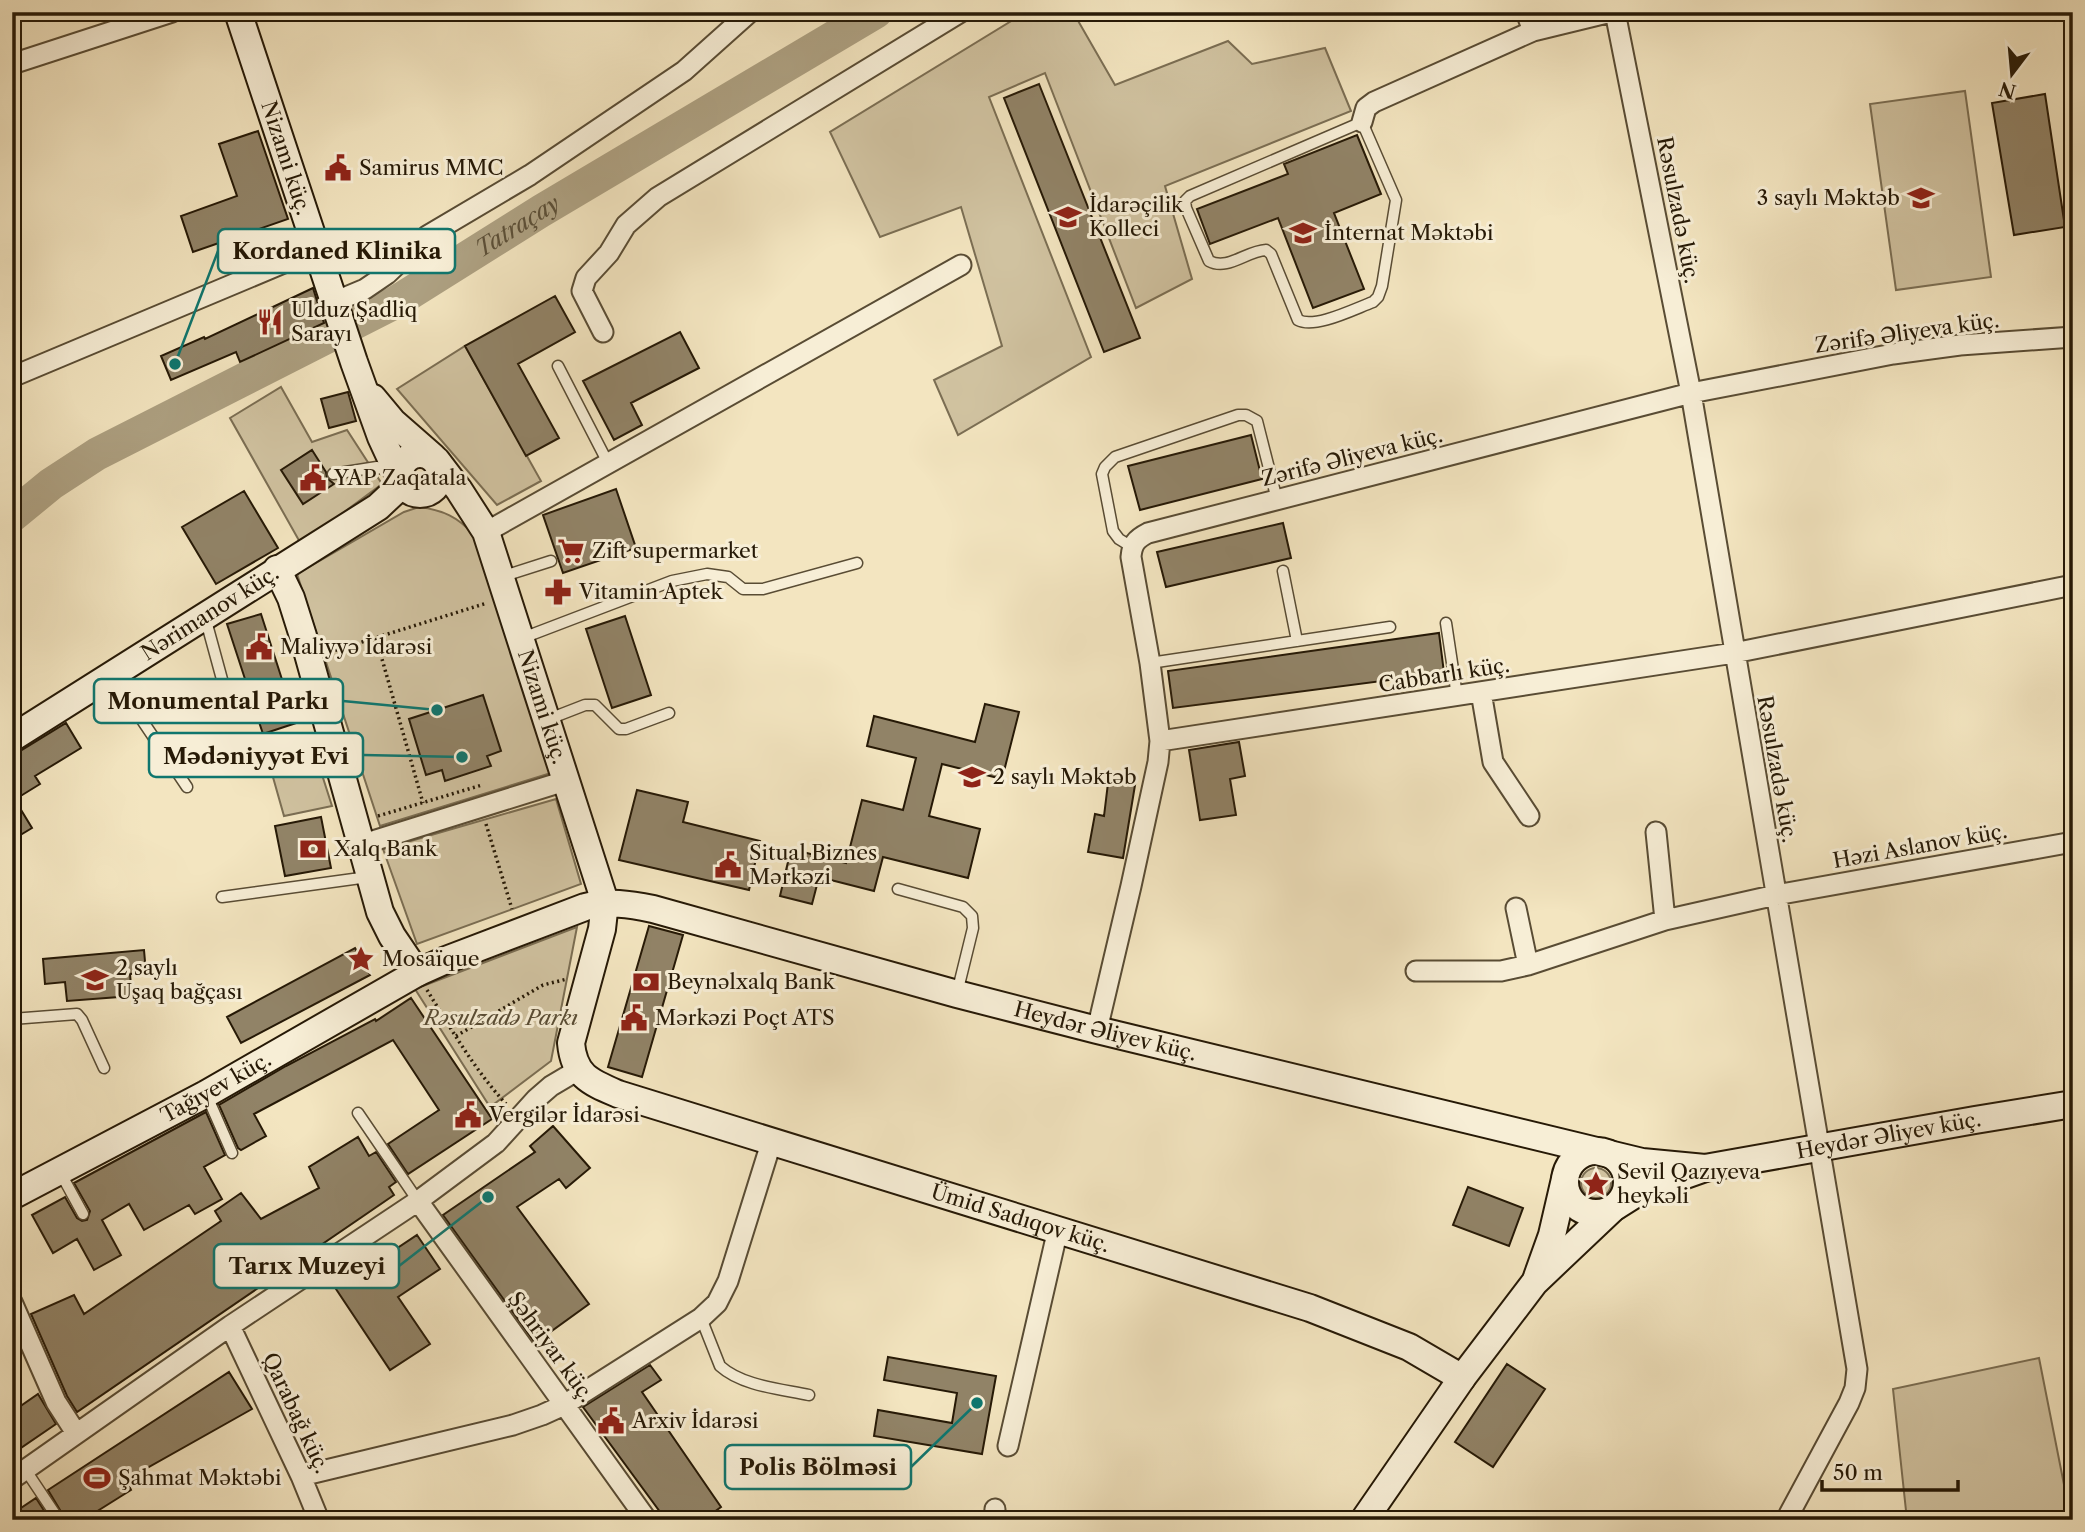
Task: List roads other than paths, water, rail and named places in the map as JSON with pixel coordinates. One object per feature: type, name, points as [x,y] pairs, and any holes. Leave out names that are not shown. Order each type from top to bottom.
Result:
[{"type":"main road","name":"Nizami küç.","points":[[238,12],[334,302],[381,437],[400,478]]},
{"type":"main road","name":"Nizami küç.","points":[[362,382],[393,422],[435,459],[480,523],[498,589],[520,640],[605,902]]},
{"type":"main road","points":[[423,494],[434,489],[440,479],[440,467],[435,459],[423,453],[412,455],[401,467],[400,478],[406,488],[423,494],[453,502],[480,523]]},
{"type":"main road","name":"Nərimanov küç.","points":[[12,738],[386,501],[394,492],[400,478]]},
{"type":"main road","points":[[278,569],[303,636],[368,877],[380,912],[392,936],[417,973]]},
{"type":"main road","points":[[578,1070],[572,1058],[571,1043],[602,929],[605,902]]},
{"type":"main road","name":"Heydər Əliyev küç.","points":[[605,902],[653,909],[1097,1030],[1658,1165],[1705,1168],[2073,1104]]},
{"type":"main road","name":"Tağıyev küç.","points":[[12,1196],[206,1094],[417,973],[585,907],[605,902]]},
{"type":"main road","name":"Ümid Sadıqov küç.","points":[[578,1070],[593,1083],[618,1094],[1310,1308],[1409,1347],[1462,1378]]},
{"type":"main road","points":[[1364,1520],[1462,1378],[1535,1282],[1625,1194],[1627,1177],[1619,1161],[1596,1151],[1579,1156],[1573,1162],[1566,1177],[1552,1235],[1535,1282]]},
{"type":"main road","points":[[1566,1177],[1568,1195],[1580,1208],[1596,1213],[1613,1208],[1650,1187],[1705,1168]]},
{"type":"street","points":[[12,64],[172,12]]},
{"type":"street","points":[[334,302],[365,289],[387,274],[427,236],[530,175],[684,71],[750,12]]},
{"type":"street","points":[[603,332],[582,291],[586,278],[609,253],[626,225],[658,197],[961,12]]},
{"type":"street","points":[[1527,12],[1533,32]]},
{"type":"street","points":[[1362,122],[1366,108],[1374,102],[1533,32],[1613,12]]},
{"type":"street","name":"Rəsulzadə küç.","points":[[1613,12],[1691,393],[1857,1369],[1855,1388],[1849,1403],[1786,1520]]},
{"type":"street","points":[[12,377],[317,249]]},
{"type":"street","points":[[480,523],[608,463],[961,265]]},
{"type":"street","name":"Zərifə Əliyeva küç.","points":[[1132,547],[1137,538],[1148,533],[1691,393],[1893,354],[1959,345],[2073,337]]},
{"type":"street","points":[[1097,1030],[1132,886],[1160,741],[1150,663],[1131,557],[1132,547]]},
{"type":"street","name":"Cabbarlı küç.","points":[[1160,741],[1734,653],[2073,585]]},
{"type":"street","points":[[1481,692],[1493,762],[1529,816]]},
{"type":"street","points":[[360,845],[565,781]]},
{"type":"street","points":[[1656,832],[1665,920]]},
{"type":"street","name":"Həzi Aslanov küç.","points":[[1416,971],[1501,971],[1528,965],[1665,920],[1776,895],[2073,842]]},
{"type":"street","points":[[1516,908],[1528,965]]},
{"type":"street","points":[[19,1474],[230,1326],[418,1201],[496,1143],[551,1086],[578,1070]]},
{"type":"street","points":[[301,1475],[513,1425],[542,1415],[564,1405],[701,1318],[717,1304],[728,1281],[772,1140]]},
{"type":"street","name":"Şəhriyar küç.","points":[[418,1201],[647,1520]]},
{"type":"street","points":[[1008,1446],[1058,1229]]},
{"type":"street","points":[[14,1310],[56,1402],[76,1433]]},
{"type":"street","name":"Qarabağ küç.","points":[[230,1326],[301,1475],[319,1520]]},
{"type":"lane","points":[[1362,122],[1396,200],[1382,286],[1373,302],[1316,322],[1305,323],[1297,320],[1271,254],[1266,250],[1226,264],[1217,265],[1209,261],[1185,201],[1190,196],[1362,122]]},
{"type":"lane","points":[[558,366],[608,463]]},
{"type":"lane","points":[[1132,547],[1119,539],[1113,531],[1102,474],[1105,467],[1115,457],[1238,415],[1246,415],[1257,421],[1277,500]]},
{"type":"lane","points":[[333,474],[377,467],[400,478]]},
{"type":"lane","points":[[498,589],[551,561]]},
{"type":"lane","points":[[520,640],[672,581],[707,574],[728,577],[743,589],[763,589],[857,563]]},
{"type":"lane","points":[[1283,571],[1297,641]]},
{"type":"lane","points":[[205,615],[226,694]]},
{"type":"lane","points":[[1446,623],[1457,696]]},
{"type":"lane","points":[[1150,663],[1390,626]]},
{"type":"lane","points":[[111,674],[187,787]]},
{"type":"lane","points":[[545,720],[585,705],[595,705],[619,729],[626,729],[669,713]]},
{"type":"lane","points":[[222,897],[368,877]]},
{"type":"lane","points":[[898,889],[963,907],[972,916],[973,928],[957,994]]},
{"type":"lane","points":[[12,1019],[77,1014],[104,1068]]},
{"type":"lane","points":[[206,1094],[232,1153]]},
{"type":"lane","points":[[358,1113],[418,1201]]},
{"type":"lane","points":[[60,1172],[83,1214]]},
{"type":"lane","points":[[701,1318],[720,1366],[726,1372],[741,1379],[809,1395]]},
{"type":"lane","points":[[19,1474],[59,1520]]},
{"type":"waterway","name":"Tatraçay","points":[[12,516],[51,484],[97,454],[396,302],[541,211],[876,12]]},
{"type":"place","name":"Samirus MMC","points":[[338,168]]},
{"type":"place","name":"3 saylı Məktəb","points":[[1921,198]]},
{"type":"place","name":"İdarəçilik Kolleci","points":[[1068,217]]},
{"type":"place","name":"İnternat Məktəbi","points":[[1303,233]]},
{"type":"place","name":"Ulduz Şadliq Sarayı","points":[[270,322]]},
{"type":"place","name":"Kordaned Klinika","points":[[175,364]]},
{"type":"place","name":"YAP Zaqatala","points":[[313,478]]},
{"type":"place","name":"Zift supermarket","points":[[571,551]]},
{"type":"place","name":"Vitamin Aptek","points":[[558,592]]},
{"type":"place","name":"Maliyyə İdarəsi","points":[[259,647]]},
{"type":"place","name":"Monumental Parkı","points":[[437,710]]},
{"type":"place","name":"Mədəniyyət Evi","points":[[462,757]]},
{"type":"place","name":"2 saylı Məktəb","points":[[972,777]]},
{"type":"place","name":"Xalq Bank","points":[[313,849]]},
{"type":"place","name":"Situal Biznes Mərkəzi","points":[[728,865]]},
{"type":"place","name":"Mosaïque","points":[[361,959]]},
{"type":"place","name":"2 saylı Uşaq bağçası","points":[[95,980]]},
{"type":"place","name":"Beynəlxalq Bank","points":[[646,982]]},
{"type":"place","name":"Mərkəzi Poçt ATS","points":[[634,1018]]},
{"type":"place","name":"Vergilər İdarəsi","points":[[468,1115]]},
{"type":"place","name":"Sevil Qazıyeva heykəli","points":[[1596,1184]]},
{"type":"place","name":"Tarıx Muzeyi","points":[[488,1197]]},
{"type":"place","name":"Polis Bölməsi","points":[[977,1403]]},
{"type":"place","name":"Arxiv İdarəsi","points":[[611,1421]]},
{"type":"place","name":"Şahmat Məktəbi","points":[[97,1478]]},
{"type":"park label","name":"Rəsulzadə Parkı","points":[[501,1018]]}]
